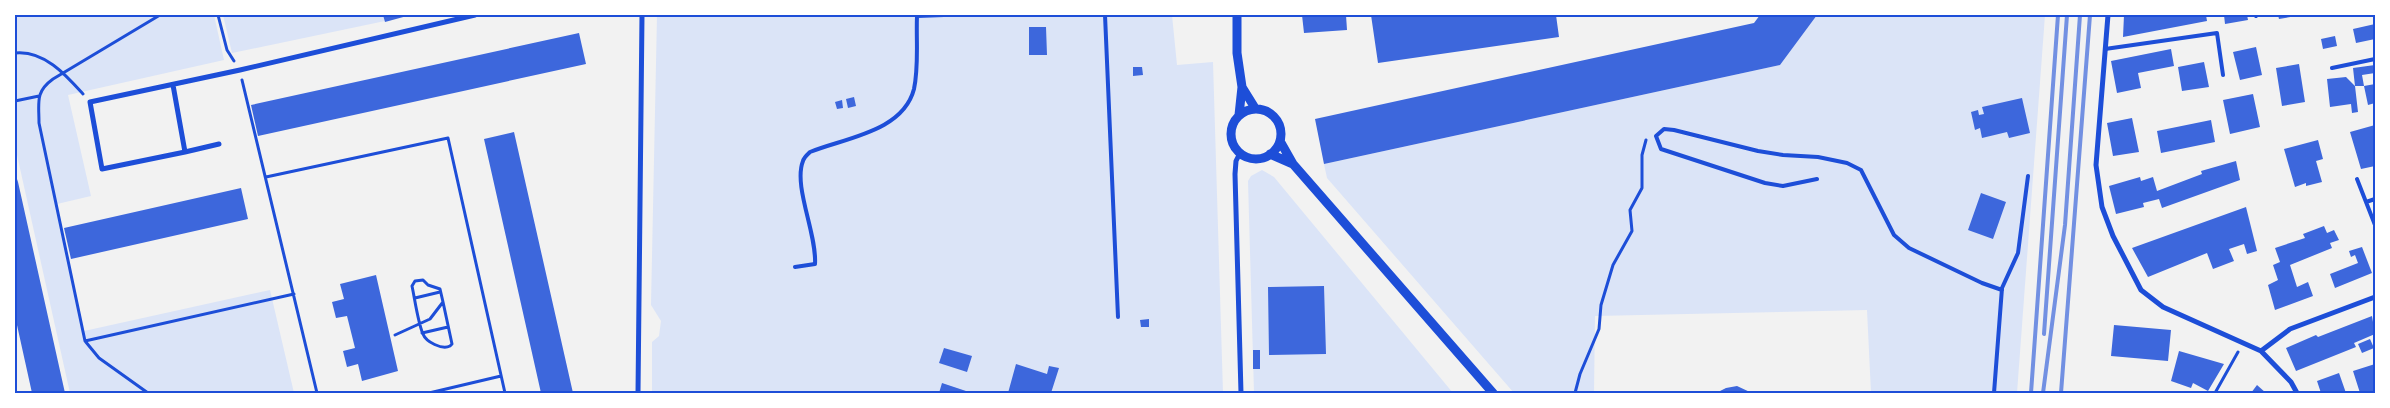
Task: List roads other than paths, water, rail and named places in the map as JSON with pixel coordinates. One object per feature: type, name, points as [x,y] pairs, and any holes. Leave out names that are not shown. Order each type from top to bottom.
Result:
[{"type":"street","points":[[220,144],[102,169],[90,102],[240,70],[475,15]]},
{"type":"street","points":[[638,393],[642,15]]},
{"type":"street","points":[[1237,15],[1238,53],[1242,87],[1239,116],[1231,130],[1231,139],[1240,153],[1255,159],[1270,154],[1280,141],[1281,133],[1276,119],[1263,110],[1255,108],[1239,116]]},
{"type":"street","points":[[2108,15],[2096,165],[2102,207],[2113,236],[2141,290],[2163,307],[2261,351],[2291,382],[2297,393]]},
{"type":"street","points":[[172,85],[185,152]]},
{"type":"street","points":[[1242,87],[1255,108]]},
{"type":"street","points":[[1280,141],[1294,164],[1493,393]]},
{"type":"street","points":[[1240,153],[1236,161],[1235,174],[1241,393]]},
{"type":"street","points":[[1270,154],[1294,164]]},
{"type":"street","points":[[2261,351],[2290,329],[2375,298]]},
{"type":"lane","points":[[795,268],[815,264],[815,245],[802,182],[803,159],[810,152],[880,128],[893,120],[909,102],[914,89],[917,16],[944,15]]},
{"type":"lane","points":[[1105,15],[1118,317]]},
{"type":"lane","points":[[2105,49],[2216,33],[2223,75]]},
{"type":"lane","points":[[2332,68],[2375,59]]},
{"type":"lane","points":[[1817,179],[1782,186],[1753,180],[1661,149],[1656,136],[1664,129],[1674,130],[1758,151],[1818,157],[1847,163],[1861,170],[1894,235],[1909,248],[1982,283],[2002,290]]},
{"type":"lane","points":[[1994,393],[2002,290],[2018,254],[2028,176]]},
{"type":"lane","points":[[2358,180],[2375,226]]},
{"type":"lane","points":[[2366,202],[2375,199]]},
{"type":"railway","points":[[2031,393],[2058,15]]},
{"type":"railway","points":[[2044,334],[2067,15]]},
{"type":"railway","points":[[2043,393],[2065,225],[2080,15]]},
{"type":"railway","points":[[2061,393],[2090,15]]}]
